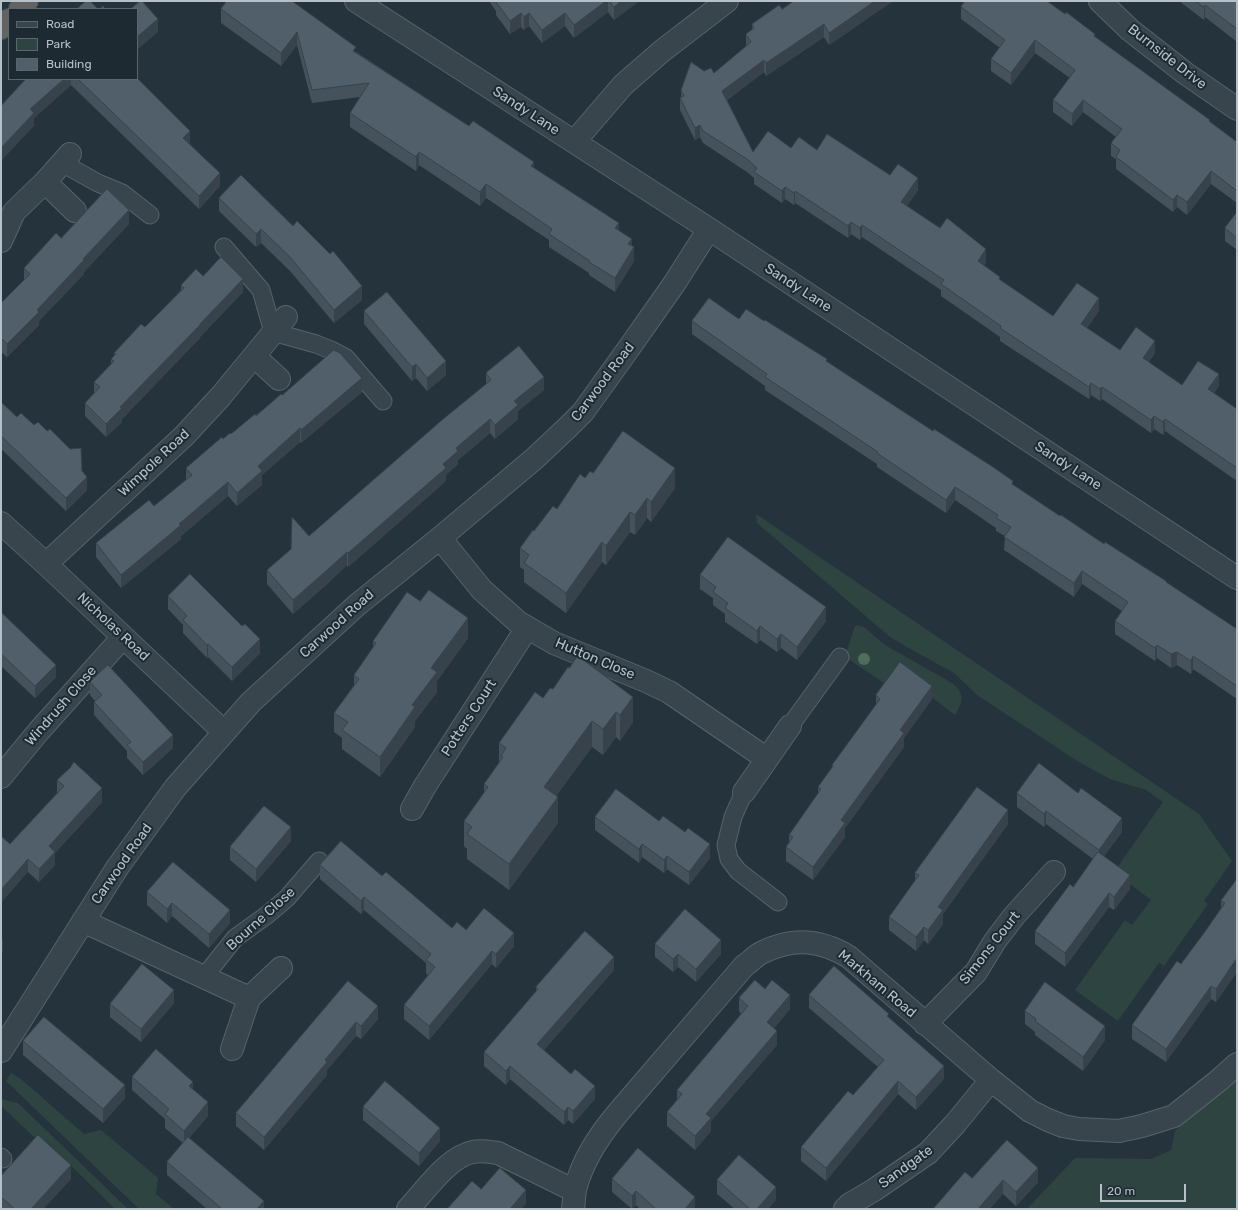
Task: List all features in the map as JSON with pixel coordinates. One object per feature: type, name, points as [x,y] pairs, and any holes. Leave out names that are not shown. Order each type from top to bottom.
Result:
[{"type":"street","name":"Sandy Lane","points":[[356,1],[709,229],[1237,578]]},
{"type":"street","points":[[574,142],[623,85],[662,51],[727,1]]},
{"type":"street","name":"Burnside Drive","points":[[1100,1],[1130,30],[1185,73],[1237,109]]},
{"type":"street","points":[[1,241],[14,212],[66,159]]},
{"type":"street","points":[[45,182],[75,210]]},
{"type":"street","name":"Carwood Road","points":[[1,1051],[117,868],[175,788],[251,702],[357,605],[534,459],[583,412],[660,303],[709,229]]},
{"type":"street","name":"Wimpole Road","points":[[46,564],[184,436],[221,396],[280,324]]},
{"type":"street","points":[[254,356],[279,379]]},
{"type":"street","name":"Nicholas Road","points":[[1,523],[224,732]]},
{"type":"street","name":"Hutton Close","points":[[440,538],[482,590],[505,612],[527,628],[554,643],[669,692],[767,759]]},
{"type":"street","name":"Potters Court","points":[[412,809],[425,786],[527,628]]},
{"type":"street","name":"Windrush Close","points":[[1,777],[38,732],[123,637]]},
{"type":"street","points":[[744,792],[790,726]]},
{"type":"street","name":"Simons Court","points":[[925,1024],[976,972],[995,941],[1014,916],[1054,872]]},
{"type":"street","points":[[83,921],[249,998]]},
{"type":"street","name":"Markham Road","points":[[574,1200],[585,1159],[601,1133],[616,1114],[744,966],[760,953],[782,944],[803,942],[821,944],[836,949],[849,957],[925,1024],[1030,1111],[1063,1126],[1079,1129],[1119,1131],[1142,1126],[1174,1116],[1237,1064]]},
{"type":"street","points":[[232,1049],[249,998],[281,968]]},
{"type":"street","name":"Sandgate","points":[[845,1209],[850,1204],[874,1190],[928,1153],[955,1124],[991,1080]]},
{"type":"street","points":[[408,1209],[445,1168],[460,1156],[474,1152],[488,1151],[498,1153],[574,1200]]},
{"type":"lane","points":[[66,159],[98,182],[122,193],[150,215]]},
{"type":"lane","points":[[224,247],[261,290],[280,324],[316,344],[346,358],[382,401]]},
{"type":"lane","points":[[790,726],[840,657]]},
{"type":"lane","points":[[744,792],[734,817],[726,845],[729,859],[738,871],[778,902]]},
{"type":"lane","name":"Bourne Close","points":[[204,977],[235,938],[267,915],[287,898],[319,861]]},
{"type":"green space","points":[[756,514],[1199,814],[1232,861],[1204,901],[1208,904],[1164,966],[1159,963],[1118,1021],[1075,990],[1125,920],[1132,925],[1151,900],[1114,872],[1163,802],[1146,790],[1110,779],[1079,762],[977,695],[954,673],[890,637],[757,523]]},
{"type":"green space","points":[[856,625],[864,627],[885,645],[952,683],[960,691],[962,698],[955,715],[894,669],[884,683],[845,657]]},
{"type":"green space","points":[[11,1073],[21,1079],[84,1134],[101,1130],[158,1178],[156,1194],[174,1209],[139,1209],[6,1081]]},
{"type":"green space","points":[[1237,1079],[1237,1209],[1027,1209],[1075,1158],[1151,1159],[1171,1150],[1175,1131]]},
{"type":"green space","points":[[1,1099],[18,1103],[128,1209],[115,1209],[49,1144],[33,1136],[1,1106]]},
{"type":"building","points":[[86,1],[90,1],[97,8],[78,8]]},
{"type":"building","points":[[142,1],[158,19],[138,36],[138,8],[132,8]]},
{"type":"building","points":[[227,1],[292,1],[356,47],[353,51],[469,126],[473,121],[534,162],[531,166],[619,223],[615,228],[632,239],[628,244],[634,247],[615,278],[549,234],[552,229],[486,184],[480,192],[419,152],[416,157],[350,113],[369,83],[312,90],[297,32],[281,53],[221,9]]},
{"type":"building","points":[[606,1],[574,25],[565,13],[542,30],[529,13],[524,17],[521,13],[510,21],[496,2]]},
{"type":"building","points":[[610,1],[621,1],[614,7]]},
{"type":"building","points":[[794,1],[875,1],[829,33],[824,24],[766,63],[764,60],[722,91],[753,152],[768,131],[791,148],[799,137],[817,150],[827,134],[890,175],[898,164],[918,178],[901,202],[940,228],[947,218],[986,249],[978,261],[1000,277],[999,279],[1053,316],[1077,283],[1099,298],[1081,324],[1120,350],[1136,327],[1155,341],[1143,358],[1182,385],[1198,361],[1219,374],[1208,389],[1237,409],[1237,468],[1165,419],[1163,422],[1154,416],[1151,420],[1102,387],[1100,389],[1091,383],[1089,387],[1000,328],[1001,326],[941,284],[944,280],[862,225],[860,228],[851,222],[848,226],[795,191],[794,193],[785,187],[782,191],[754,172],[757,168],[747,159],[703,131],[700,125],[695,128],[680,98],[684,96],[681,90],[691,62],[704,71],[711,68],[714,73],[751,42],[746,34],[754,28],[752,24],[779,5],[782,9]]},
{"type":"building","points":[[965,1],[1047,1],[1065,14],[1066,12],[1095,34],[1094,36],[1210,120],[1209,121],[1237,142],[1237,191],[1211,171],[1187,202],[1177,195],[1173,200],[1116,157],[1120,150],[1111,143],[1122,129],[1083,100],[1072,114],[1053,100],[1075,70],[1035,40],[1011,73],[991,59],[1005,40],[961,7]]},
{"type":"building","points":[[1196,1],[1237,1],[1237,29],[1205,5],[1204,7]]},
{"type":"building","points":[[138,79],[190,131],[183,138],[220,173],[199,196],[79,80]]},
{"type":"building","points":[[25,80],[63,80],[30,109],[34,113],[1,148],[1,106]]},
{"type":"building","points":[[241,175],[293,226],[297,221],[330,254],[333,251],[362,286],[334,310],[290,257],[261,229],[256,234],[219,198]]},
{"type":"building","points":[[107,189],[129,210],[37,310],[39,312],[7,344],[1,338],[1,303],[30,274],[24,268],[56,233],[61,238]]},
{"type":"building","points":[[1237,212],[1237,238],[1225,228]]},
{"type":"building","points":[[221,257],[243,279],[120,407],[122,408],[106,424],[85,403],[100,387],[94,382],[114,361],[111,359],[116,354],[114,353],[141,324],[145,327],[184,288],[181,285],[196,269],[203,276]]},
{"type":"building","points":[[387,292],[446,361],[427,378],[416,364],[412,367],[364,311]]},
{"type":"building","points":[[709,298],[739,319],[746,309],[764,321],[765,320],[827,359],[826,361],[933,431],[934,429],[993,467],[1013,481],[1012,484],[1060,516],[1061,515],[1104,544],[1105,542],[1237,629],[1237,686],[1193,656],[1191,661],[1177,652],[1171,654],[1157,645],[1155,648],[1115,621],[1128,602],[1082,571],[1074,583],[1004,537],[1011,527],[996,518],[998,515],[955,487],[946,500],[877,453],[878,452],[765,377],[767,374],[692,321]]},
{"type":"building","points":[[519,346],[544,377],[514,401],[518,405],[495,425],[490,419],[456,448],[458,451],[443,464],[446,468],[293,600],[267,570],[291,549],[292,517],[309,536],[442,420],[491,380],[486,373]]},
{"type":"building","points":[[334,350],[340,353],[362,378],[301,430],[300,428],[258,466],[262,471],[237,493],[228,482],[179,524],[181,525],[121,575],[96,543],[149,500],[154,506],[192,475],[186,468],[222,437],[223,439],[230,433],[231,434],[255,414],[256,416]]},
{"type":"building","points":[[1,402],[17,417],[21,413],[34,425],[38,422],[47,431],[50,429],[70,449],[81,448],[82,471],[87,477],[66,498],[1,436]]},
{"type":"building","points":[[623,431],[675,468],[651,502],[647,498],[635,515],[630,512],[606,546],[602,542],[566,593],[524,563],[529,555],[520,548],[553,506],[557,509],[580,474],[585,478],[590,471],[593,473]]},
{"type":"building","points":[[728,537],[826,607],[797,647],[781,634],[777,639],[760,626],[757,631],[725,608],[728,603],[713,592],[716,587],[700,575]]},
{"type":"building","points":[[190,574],[242,626],[245,624],[260,639],[232,667],[208,644],[207,645],[183,620],[187,616],[168,596]]},
{"type":"building","points":[[429,590],[468,618],[431,668],[437,672],[412,705],[415,707],[380,757],[342,730],[348,722],[334,713],[359,679],[354,675],[376,643],[373,641],[407,592],[420,601]]},
{"type":"building","points":[[1,612],[56,665],[35,686],[1,654]]},
{"type":"building","points":[[578,656],[633,697],[620,715],[616,712],[603,729],[592,721],[544,787],[558,797],[509,864],[467,834],[472,827],[464,821],[488,787],[484,784],[503,757],[501,756],[506,748],[499,743],[535,692],[543,698],[550,688],[553,689],[568,667],[569,668]]},
{"type":"building","points":[[900,662],[932,686],[900,730],[904,733],[841,820],[845,823],[813,867],[786,847],[793,837],[789,835],[821,789],[818,787],[833,766],[832,765],[880,699],[876,695]]},
{"type":"building","points":[[108,665],[173,735],[143,762],[127,745],[131,742],[94,702],[102,695],[90,682]]},
{"type":"building","points":[[74,762],[102,788],[49,846],[55,852],[39,869],[28,859],[1,890],[1,836],[10,844],[64,786],[57,780],[70,768]]},
{"type":"building","points":[[1039,763],[1078,793],[1081,788],[1122,818],[1099,850],[1046,811],[1044,814],[1017,793]]},
{"type":"building","points":[[977,787],[1008,810],[938,907],[943,910],[928,930],[924,927],[916,937],[889,917],[919,875],[915,873]]},
{"type":"building","points":[[616,789],[659,821],[663,816],[685,832],[688,828],[710,844],[689,872],[667,856],[664,860],[642,844],[639,849],[595,817]]},
{"type":"building","points":[[264,806],[291,827],[256,869],[230,847]]},
{"type":"building","points":[[341,841],[382,876],[386,872],[452,928],[457,922],[466,930],[484,908],[514,933],[496,954],[492,951],[429,1026],[404,1005],[435,967],[426,960],[431,954],[364,897],[361,901],[320,865]]},
{"type":"building","points":[[1098,852],[1130,875],[1114,897],[1109,893],[1065,953],[1035,931],[1070,884],[1073,887]]},
{"type":"building","points":[[173,862],[230,910],[209,934],[172,903],[167,909],[147,892]]},
{"type":"building","points":[[1237,879],[1237,958],[1216,989],[1211,986],[1166,1049],[1132,1025],[1177,961],[1181,964],[1204,933],[1225,903],[1221,901]]},
{"type":"building","points":[[685,909],[721,940],[696,969],[678,954],[673,959],[655,944]]},
{"type":"building","points":[[585,931],[614,957],[537,1044],[571,1074],[575,1069],[595,1086],[573,1111],[568,1107],[564,1112],[510,1066],[506,1071],[484,1052],[538,989],[536,987]]},
{"type":"building","points":[[142,964],[174,990],[141,1029],[110,1004]]},
{"type":"building","points":[[834,966],[889,1014],[887,1016],[944,1066],[916,1097],[898,1081],[826,1168],[801,1147],[848,1091],[853,1095],[884,1060],[809,995]]},
{"type":"building","points":[[755,980],[765,989],[772,980],[790,995],[767,1022],[777,1031],[706,1114],[711,1118],[695,1136],[667,1112],[682,1094],[677,1090],[748,1006],[739,998]]},
{"type":"building","points":[[348,981],[378,1006],[361,1026],[356,1022],[325,1060],[327,1062],[264,1137],[236,1113]]},
{"type":"building","points":[[1045,982],[1105,1026],[1083,1057],[1035,1021],[1036,1019],[1025,1011]]},
{"type":"building","points":[[44,1017],[125,1085],[103,1109],[23,1041]]},
{"type":"building","points":[[156,1049],[193,1082],[189,1086],[208,1102],[184,1131],[165,1114],[169,1109],[132,1077]]},
{"type":"building","points":[[385,1081],[440,1128],[419,1153],[363,1107]]},
{"type":"building","points":[[38,1135],[71,1165],[31,1209],[15,1209],[1,1197],[1,1176]]},
{"type":"building","points":[[188,1137],[264,1201],[257,1209],[220,1209],[221,1208],[167,1162]]},
{"type":"building","points":[[1007,1140],[1038,1168],[1016,1192],[1003,1180],[978,1209],[933,1209],[965,1172],[972,1178]]},
{"type":"building","points":[[638,1148],[695,1197],[685,1209],[656,1209],[636,1191],[632,1196],[612,1179]]},
{"type":"building","points":[[739,1155],[776,1187],[757,1209],[750,1209],[717,1180]]},
{"type":"building","points":[[500,1168],[526,1190],[510,1209],[447,1209],[472,1181],[481,1189]]}]
